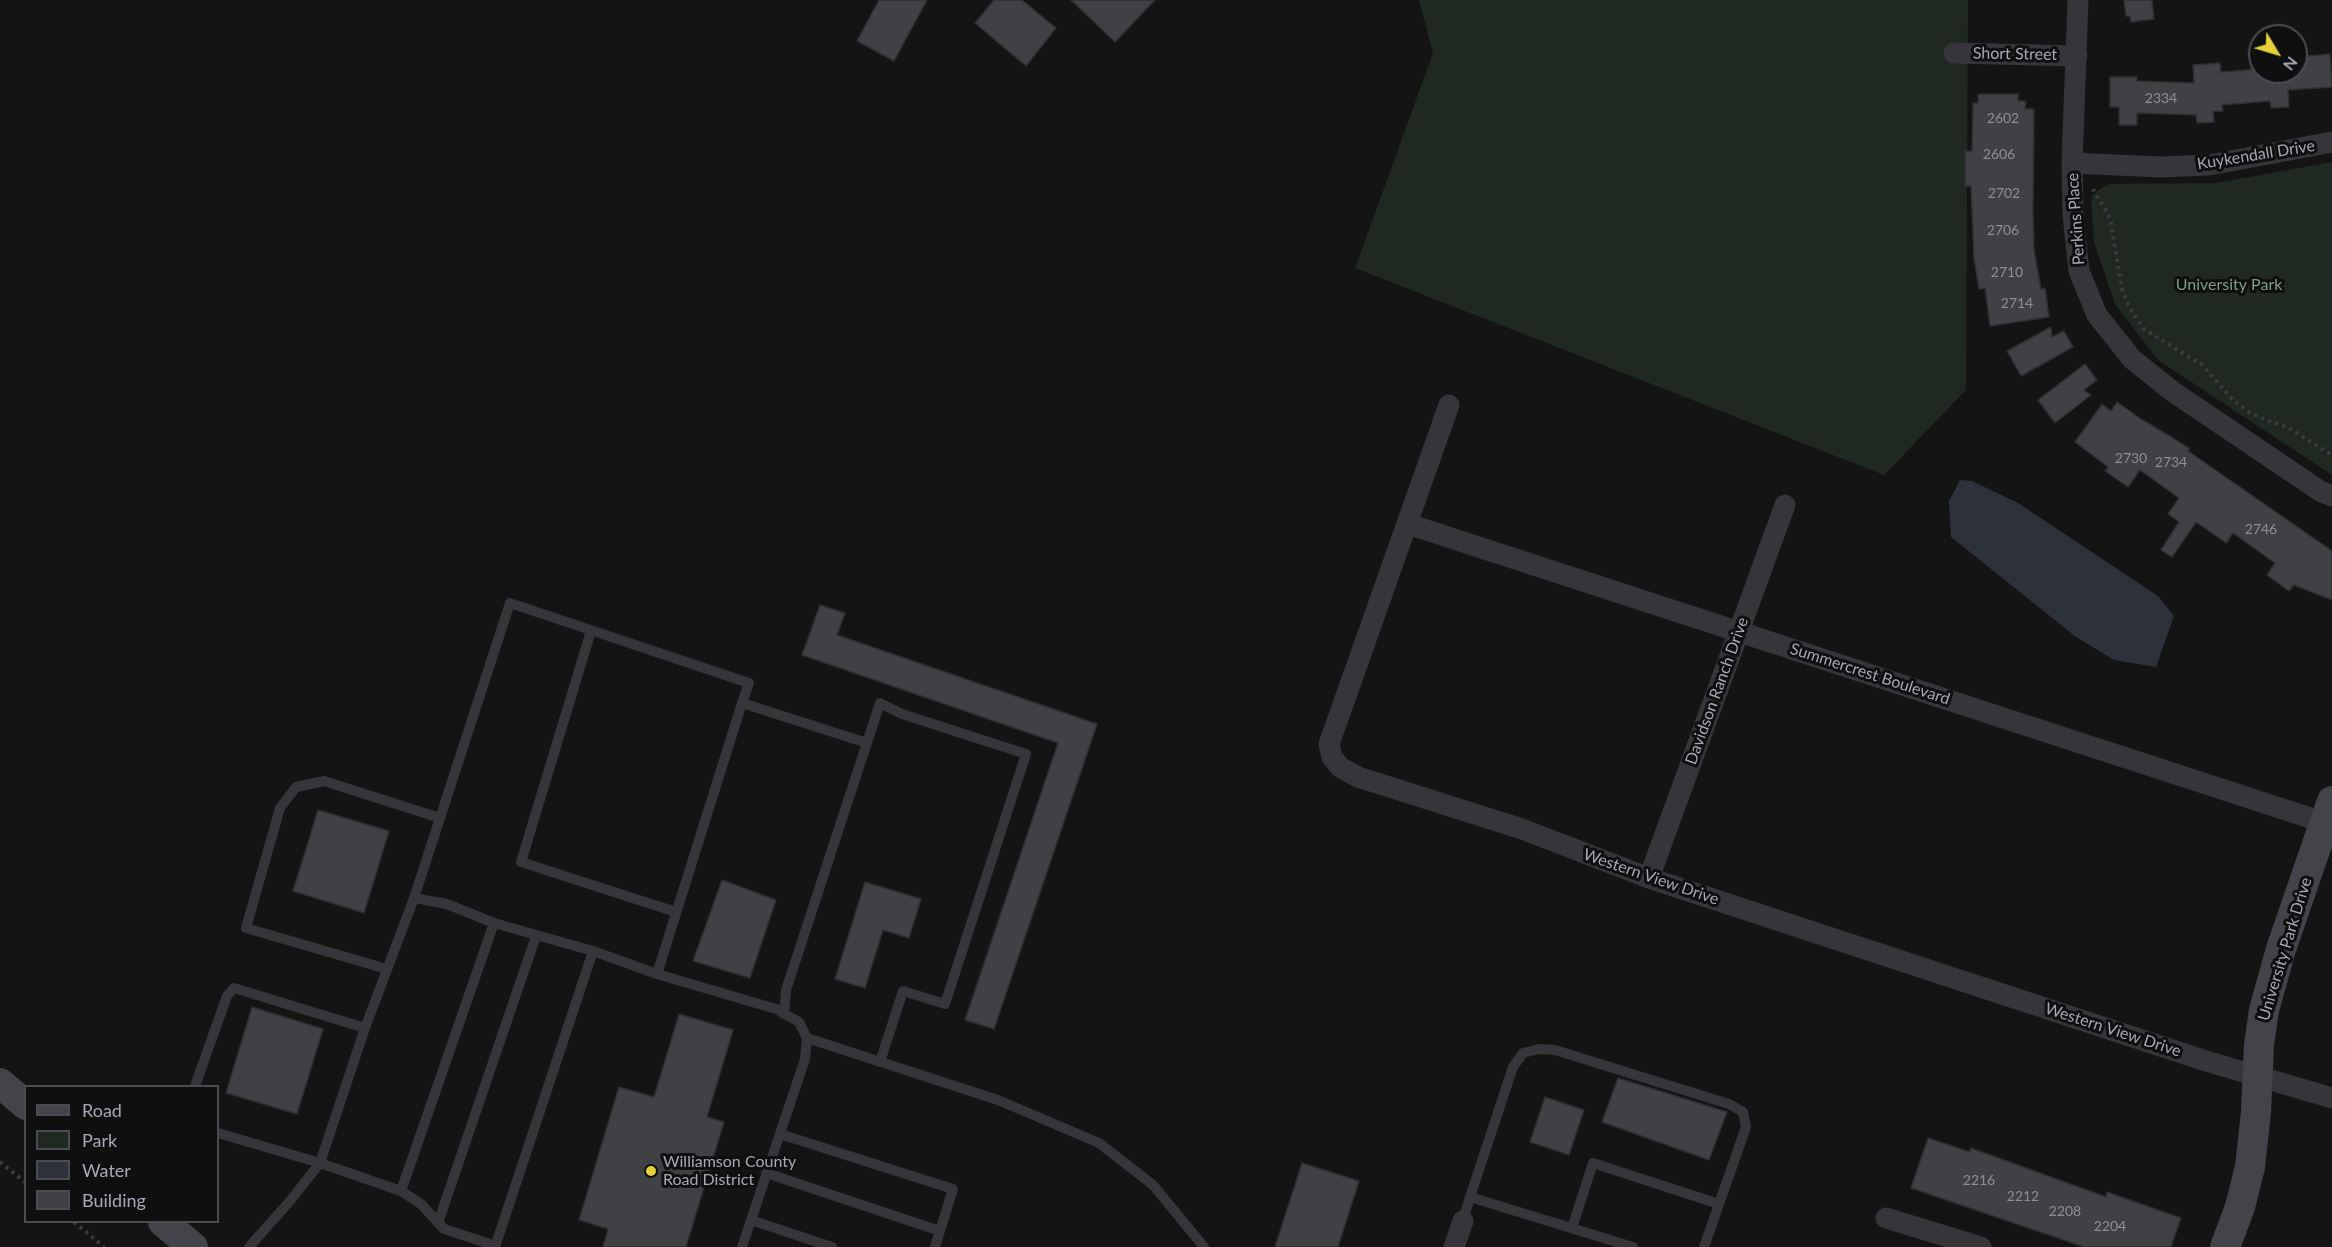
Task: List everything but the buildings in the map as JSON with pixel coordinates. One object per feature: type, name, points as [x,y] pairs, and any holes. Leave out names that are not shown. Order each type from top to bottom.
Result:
[{"type":"street","name":"Perkins Place","points":[[2078,0],[2072,163],[2073,215],[2079,271],[2097,315],[2132,359],[2172,392],[2320,491],[2332,496]]},
{"type":"street","name":"Short Street","points":[[1954,53],[2077,56]]},
{"type":"street","name":"Kuykendall Drive","points":[[2072,163],[2161,167],[2210,165],[2332,142]]},
{"type":"street","name":"Western View Drive","points":[[1449,405],[1329,744],[1332,757],[1340,767],[1358,777],[1522,829],[1649,878],[2257,1076],[2332,1098]]},
{"type":"street","name":"Davidson Ranch Drive","points":[[1649,878],[1785,505]]},
{"type":"street","name":"Summercrest Boulevard","points":[[1408,524],[2330,817]]},
{"type":"street","name":"University Park Drive","points":[[2225,1247],[2240,1207],[2250,1167],[2259,1045],[2264,1010],[2282,949],[2330,817]]},
{"type":"street","points":[[0,1083],[24,1103]]},
{"type":"street","points":[[1886,1218],[1981,1247]]},
{"type":"street","points":[[1454,1247],[1463,1221]]},
{"type":"street","points":[[165,1223],[193,1247]]},
{"type":"lane","points":[[249,1247],[320,1163],[365,1028],[414,898],[510,603],[749,683],[657,974]]},
{"type":"lane","points":[[591,631],[521,862],[676,912]]},
{"type":"lane","points":[[742,703],[867,743]]},
{"type":"lane","points":[[784,1014],[786,990],[879,703],[903,714],[1026,754],[945,1004],[903,991],[880,1062]]},
{"type":"lane","points":[[387,969],[246,928],[280,808],[296,787],[324,781],[440,818]]},
{"type":"lane","points":[[414,898],[447,904],[494,923],[593,951],[784,1014],[799,1022],[807,1038],[805,1059],[742,1247]]},
{"type":"lane","points":[[401,1191],[494,923]]},
{"type":"lane","points":[[438,1223],[536,936]]},
{"type":"lane","points":[[219,1133],[320,1163],[401,1191],[420,1204],[444,1229],[495,1246],[593,951]]},
{"type":"lane","points":[[195,1085],[227,996],[234,988],[365,1028]]},
{"type":"lane","points":[[807,1038],[998,1100],[1099,1143],[1153,1185],[1204,1247]]},
{"type":"lane","points":[[1463,1221],[1513,1067],[1522,1053],[1539,1049],[1555,1050],[1729,1104],[1743,1112],[1746,1127],[1704,1247]]},
{"type":"lane","points":[[780,1134],[953,1189],[935,1247]]},
{"type":"lane","points":[[1572,1228],[1593,1163],[1719,1204]]},
{"type":"lane","points":[[766,1173],[940,1231]]},
{"type":"lane","points":[[1470,1197],[1633,1247]]},
{"type":"lane","points":[[751,1220],[832,1247]]},
{"type":"path","points":[[2091,187],[2109,218],[2122,289],[2128,305],[2144,329],[2202,365],[2234,401],[2249,412],[2289,428],[2332,455]]},
{"type":"path","points":[[0,1162],[24,1181]]},
{"type":"path","points":[[76,1223],[104,1247]]},
{"type":"green space","points":[[1419,0],[1968,0],[1966,390],[1884,475],[1355,268],[1433,53]]},
{"type":"green space","name":"University Park","points":[[2332,162],[2332,475],[2158,360],[2115,304],[2094,242],[2091,203],[2092,196],[2110,184],[2216,183]]},
{"type":"water","points":[[1960,480],[1972,481],[2018,503],[2158,596],[2174,616],[2156,667],[2114,660],[2076,637],[1951,537],[1949,501]]},
{"type":"place","name":"Williamson County Road District","points":[[651,1171]]}]
